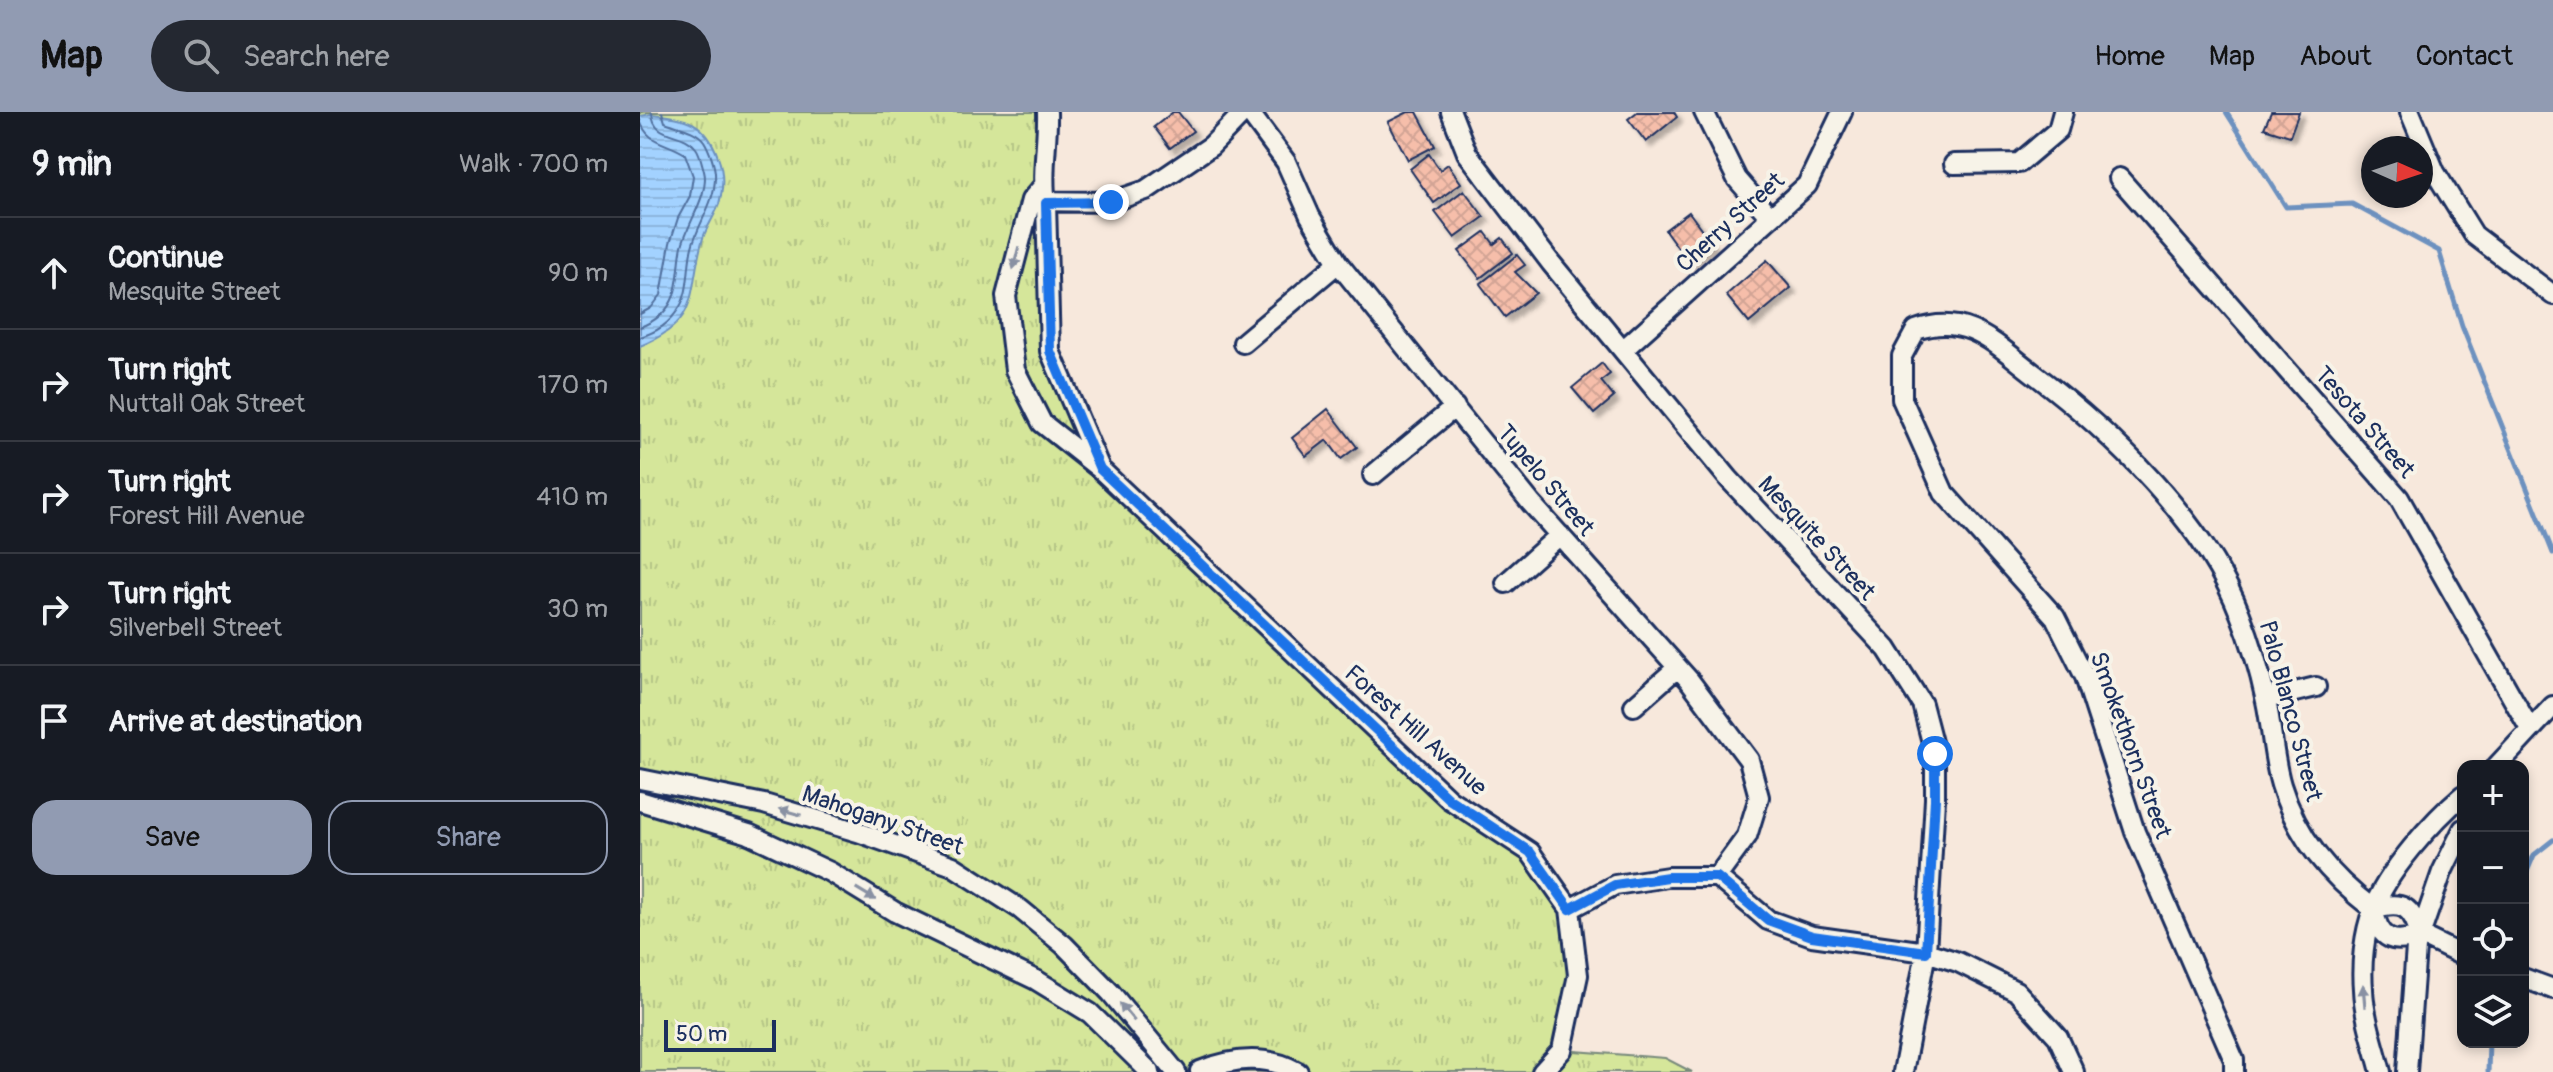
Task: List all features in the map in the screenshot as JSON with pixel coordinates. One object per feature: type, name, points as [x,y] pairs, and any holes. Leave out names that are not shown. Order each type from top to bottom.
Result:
[{"type":"street","points":[[1047,112],[1048,138],[1040,196],[1111,202],[1146,190],[1211,146],[1247,112]]},
{"type":"street","name":"Tupelo Street","points":[[1247,112],[1286,162],[1310,216],[1338,263],[1560,535],[1677,668],[1749,760],[1759,797],[1747,836],[1717,877]]},
{"type":"street","name":"Mesquite Street","points":[[1451,112],[1467,153],[1551,263],[1729,479],[1887,649],[1922,704],[1935,754],[1935,799],[1926,952],[1903,1072]]},
{"type":"street","name":"Cherry Street","points":[[1624,349],[1807,185],[1842,112]]},
{"type":"street","points":[[1954,164],[2019,163],[2058,130],[2063,112]]},
{"type":"street","points":[[2410,112],[2435,172],[2474,235],[2553,295]]},
{"type":"street","points":[[1707,113],[1722,153],[1737,179],[1770,217]]},
{"type":"street","name":"Tesota Street","points":[[2119,178],[2399,498],[2530,729]]},
{"type":"street","name":"Forest Hill Avenue","points":[[1040,196],[1050,351],[1100,469]]},
{"type":"street","name":"Forest Hill Avenue","points":[[1040,196],[1006,296],[1015,370],[1042,423],[1100,469],[1449,799],[1530,852],[1570,909],[1578,975],[1562,1050],[1542,1072]]},
{"type":"street","points":[[1243,343],[1338,263]]},
{"type":"street","name":"Palo Blanco Street","points":[[1916,330],[1932,324],[1974,329],[2062,395],[2115,443],[2207,550],[2240,614],[2266,699],[2281,784],[2299,827],[2323,865],[2344,887],[2373,909]]},
{"type":"street","name":"Smokethorn Street","points":[[1916,330],[1902,356],[1902,399],[1908,413],[1944,493],[2055,617],[2085,677],[2135,832],[2234,1060],[2234,1072]]},
{"type":"street","points":[[1373,475],[1455,407]]},
{"type":"street","points":[[1506,583],[1560,535]]},
{"type":"street","points":[[1634,706],[1677,668]]},
{"type":"street","points":[[2266,699],[2316,687]]},
{"type":"street","points":[[2502,760],[2553,706]]},
{"type":"street","name":"Mahogany Street","points":[[640,779],[764,804],[858,832],[953,866],[1020,909],[1064,945],[1190,1072]]},
{"type":"street","points":[[2381,1072],[2366,1017],[2362,986],[2364,953],[2373,909],[2386,885],[2418,842],[2457,800]]},
{"type":"street","points":[[640,801],[749,834],[830,872],[895,912],[1036,980],[1090,1013],[1150,1072]]},
{"type":"street","points":[[2407,1072],[2416,947],[2442,872],[2462,832]]},
{"type":"street","points":[[1570,909],[1615,885],[1668,877],[1717,877],[1768,920],[1812,936],[1926,952],[1958,962],[2016,991],[2058,1037],[2074,1072]]},
{"type":"street","points":[[2373,909],[2393,904],[2401,906],[2416,920],[2420,935]]},
{"type":"street","points":[[2373,909],[2376,924],[2389,938],[2398,941],[2420,935],[2457,953]]},
{"type":"street","points":[[2529,980],[2553,989]]},
{"type":"street","points":[[1190,1072],[1238,1060],[1263,1060],[1286,1065],[1298,1072]]},
{"type":"green space","points":[[640,112],[1047,112],[1050,351],[1100,469],[1449,799],[1530,852],[1570,909],[1578,975],[1562,1050],[1665,1058],[1692,1072],[640,1072]]},
{"type":"water","points":[[640,116],[675,117],[701,129],[718,157],[722,186],[719,204],[703,238],[693,289],[683,315],[674,326],[640,346]]},
{"type":"building","points":[[1173,112],[1178,112],[1193,131],[1170,148],[1154,127]]},
{"type":"building","points":[[1408,112],[1417,112],[1435,146],[1408,160],[1388,122]]},
{"type":"building","points":[[1637,112],[1674,112],[1677,117],[1646,142],[1628,119]]},
{"type":"building","points":[[2271,112],[2299,112],[2290,136],[2264,128]]},
{"type":"building","points":[[1429,154],[1440,170],[1448,164],[1461,183],[1434,203],[1410,169]]},
{"type":"building","points":[[1464,190],[1484,217],[1455,238],[1435,212]]},
{"type":"building","points":[[1689,212],[1713,245],[1689,263],[1665,230]]},
{"type":"building","points":[[1485,232],[1494,244],[1502,238],[1513,253],[1480,278],[1459,251]]},
{"type":"building","points":[[1517,255],[1525,265],[1515,272],[1536,293],[1505,317],[1480,284]]},
{"type":"building","points":[[1767,260],[1791,288],[1749,323],[1726,295]]},
{"type":"building","points":[[1602,363],[1610,374],[1601,381],[1614,397],[1594,414],[1572,388]]},
{"type":"building","points":[[1328,409],[1357,447],[1341,459],[1327,440],[1306,456],[1292,438]]},
{"type":"waterway","points":[[2226,112],[2286,207],[2352,204],[2439,251],[2462,326],[2553,553]]},
{"type":"waterway","points":[[2529,867],[2534,855],[2553,840]]},
{"type":"waterway","points":[[2488,1072],[2489,1048]]},
{"type":"route","points":[[1111,202],[1046,203],[1050,351],[1100,469],[1449,799],[1530,852],[1570,909],[1615,885],[1668,877],[1717,877],[1768,920],[1812,936],[1926,952],[1935,754]]}]
